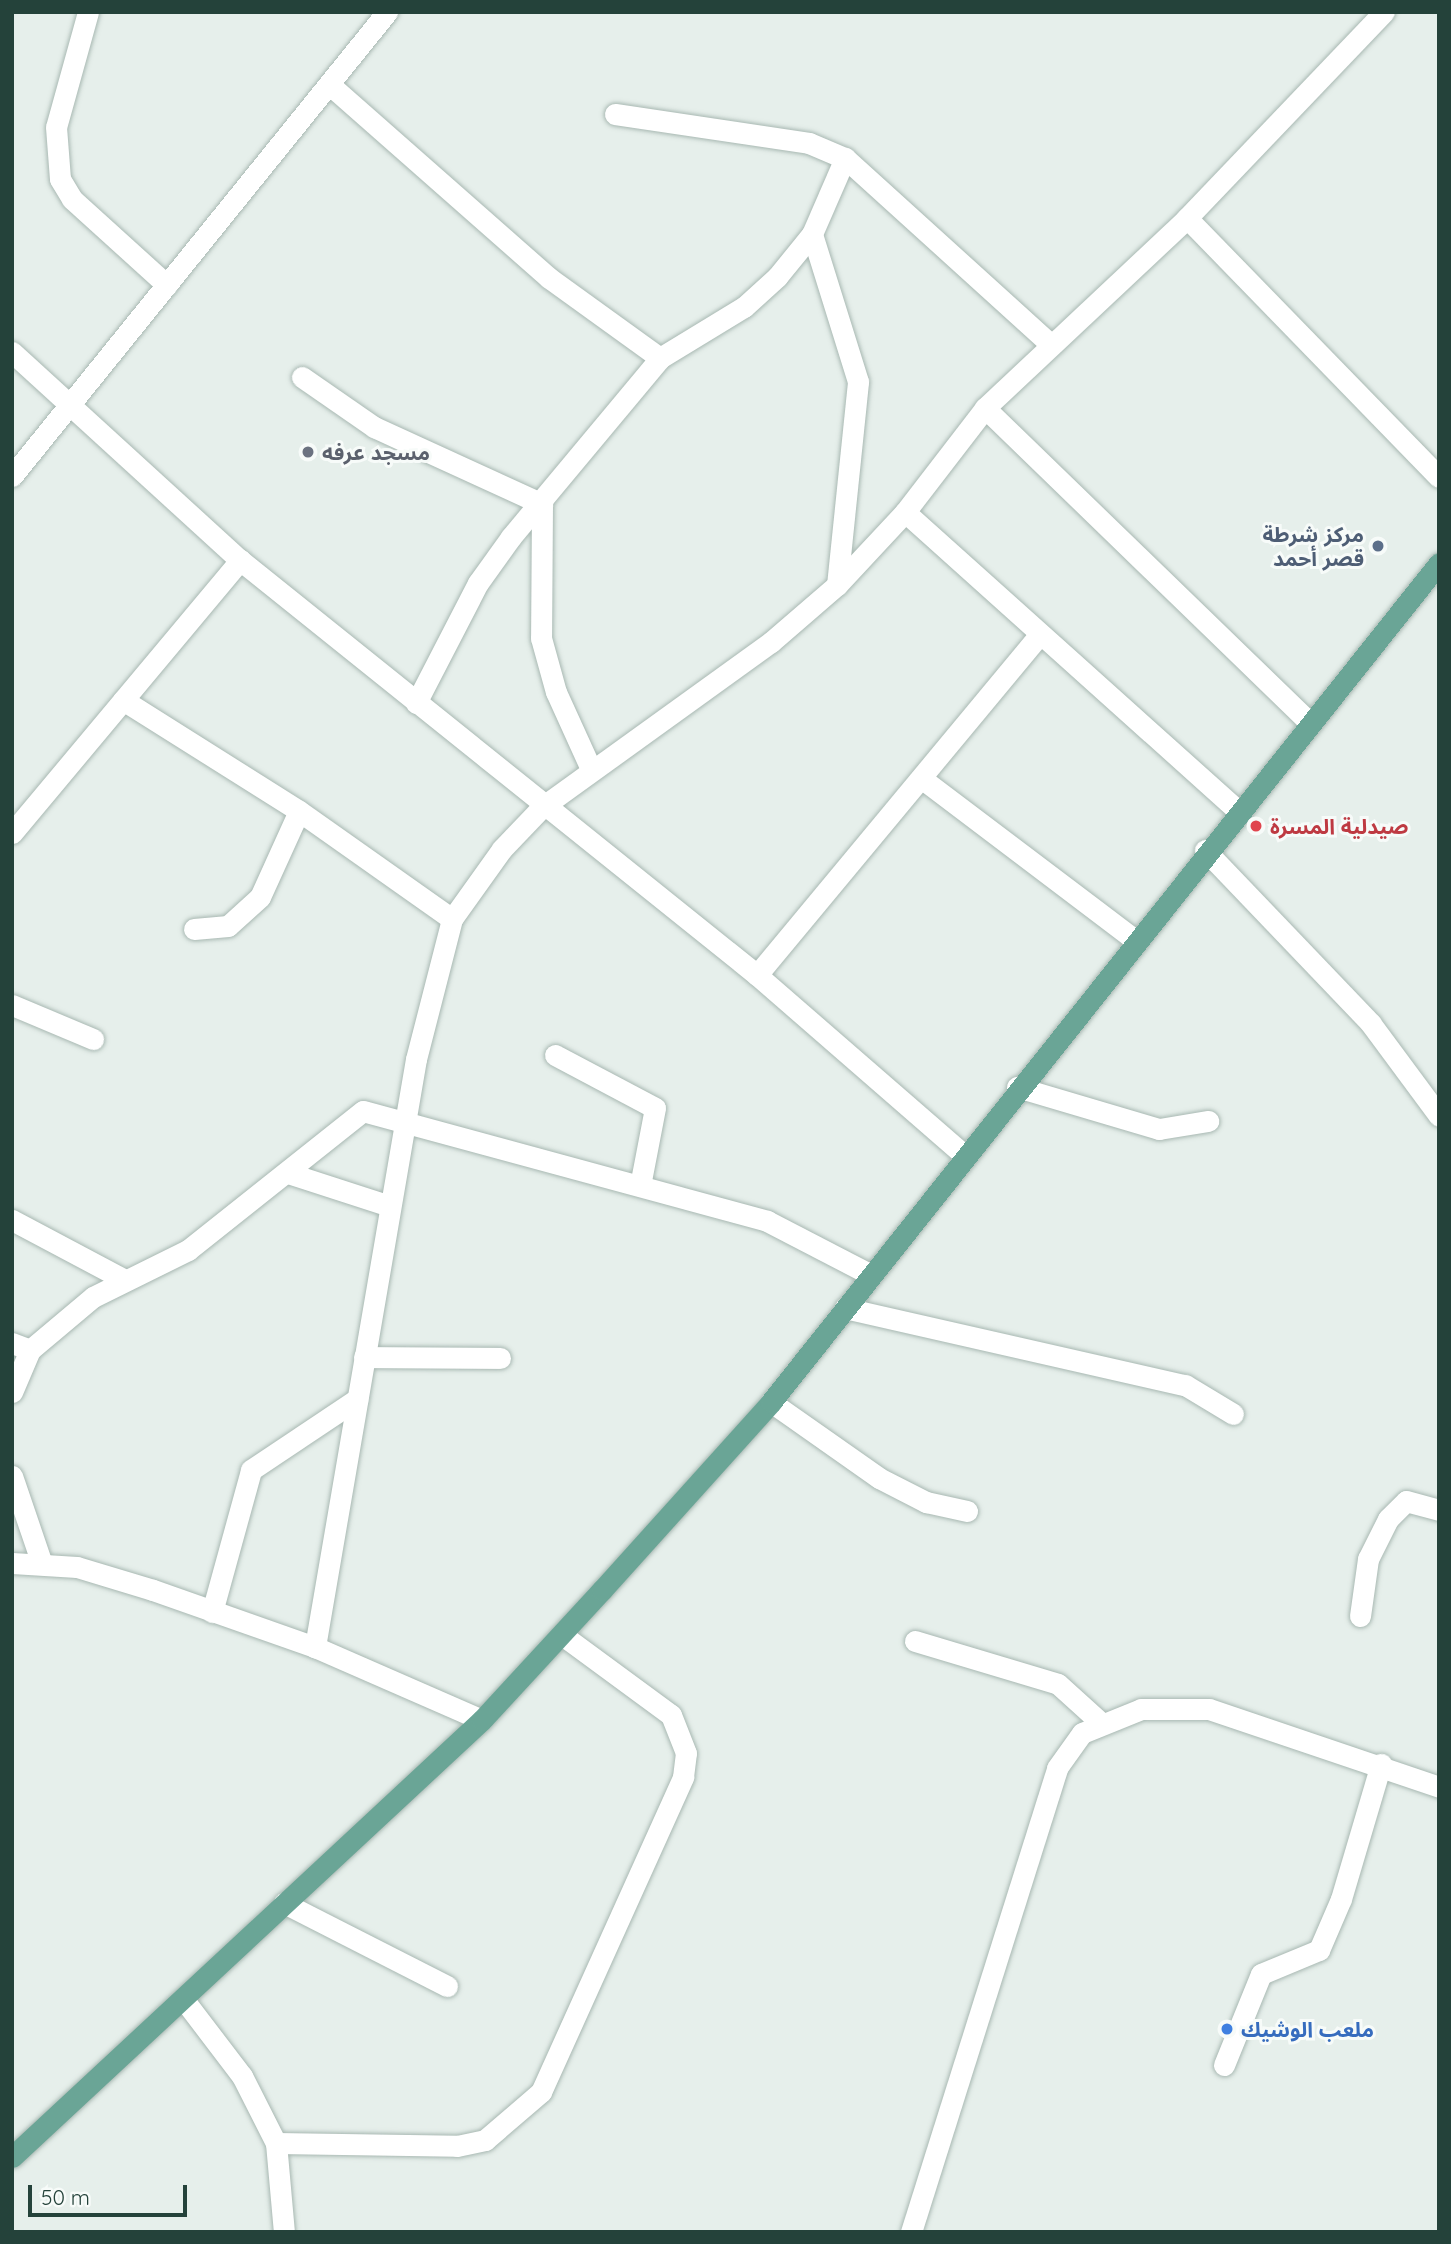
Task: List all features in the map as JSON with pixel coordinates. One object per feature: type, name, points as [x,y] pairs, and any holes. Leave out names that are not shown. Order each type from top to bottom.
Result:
[{"type":"main road","points":[[12,2157],[184,2000],[284,1903],[482,1720],[771,1402],[872,1275],[962,1154],[1439,563]]},
{"type":"street","points":[[88,12],[56,127],[60,179],[72,199],[167,285]]},
{"type":"street","points":[[12,476],[387,12]]},
{"type":"street","points":[[315,1647],[390,1206],[406,1121],[452,919],[495,858],[542,807],[591,769],[771,642],[837,585],[905,512],[985,408],[1187,218],[1384,12]]},
{"type":"street","points":[[330,84],[549,278],[660,358]]},
{"type":"street","points":[[615,114],[809,143],[845,158],[1050,344]]},
{"type":"street","points":[[416,703],[478,583],[660,358],[744,307],[812,234],[845,158]]},
{"type":"street","points":[[1187,218],[1439,477]]},
{"type":"street","points":[[812,234],[858,382],[837,585]]},
{"type":"street","points":[[12,352],[240,560],[542,807],[757,975],[962,1154]]},
{"type":"street","points":[[302,377],[373,427],[542,504]]},
{"type":"street","points":[[985,408],[1309,722]]},
{"type":"street","points":[[542,504],[541,638],[556,692],[591,769]]},
{"type":"street","points":[[905,512],[1237,810]]},
{"type":"street","points":[[12,833],[240,560]]},
{"type":"street","points":[[757,975],[1040,634]]},
{"type":"street","points":[[123,700],[299,811],[452,919]]},
{"type":"street","points":[[921,778],[1134,939]]},
{"type":"street","points":[[194,929],[228,926],[260,897],[299,811]]},
{"type":"street","points":[[1205,850],[1371,1024],[1439,1116]]},
{"type":"street","points":[[12,1005],[93,1039]]},
{"type":"street","points":[[555,1055],[655,1108],[640,1186]]},
{"type":"street","points":[[1017,1087],[1159,1129],[1209,1121]]},
{"type":"street","points":[[12,1392],[21,1347],[93,1297],[188,1250],[289,1173],[354,1114],[406,1121],[779,1226],[872,1275]]},
{"type":"street","points":[[289,1173],[390,1206]]},
{"type":"street","points":[[12,1220],[125,1280]]},
{"type":"street","points":[[845,1308],[1185,1385],[1233,1414]]},
{"type":"street","points":[[364,1357],[500,1357]]},
{"type":"street","points":[[212,1612],[251,1470],[357,1399]]},
{"type":"street","points":[[771,1402],[879,1478],[926,1502],[967,1511]]},
{"type":"street","points":[[12,1476],[41,1561]]},
{"type":"street","points":[[1360,1616],[1368,1559],[1388,1519],[1406,1500],[1439,1510]]},
{"type":"street","points":[[12,1563],[41,1561],[212,1612],[315,1647],[482,1720]]},
{"type":"street","points":[[276,2143],[457,2147],[485,2140],[541,2092],[682,1777],[686,1753],[671,1715],[562,1635]]},
{"type":"street","points":[[915,1641],[1058,1684],[1100,1722]]},
{"type":"street","points":[[911,2232],[1057,1768],[1082,1733],[1100,1722],[1141,1709],[1209,1709],[1381,1764],[1439,1787]]},
{"type":"street","points":[[1224,2065],[1261,1974],[1319,1950],[1341,1899],[1381,1764]]},
{"type":"street","points":[[284,1903],[447,1986]]},
{"type":"street","points":[[184,2000],[242,2076],[276,2143],[284,2232]]},
{"type":"place","name":"مسجد عرفه","points":[[308,452]]},
{"type":"place","name":"مركز شرطة قصر أحمد","points":[[1378,546]]},
{"type":"place","name":"صيدلية المسرة","points":[[1256,826]]},
{"type":"place","name":"ملعب الوشيك","points":[[1227,2029]]}]
